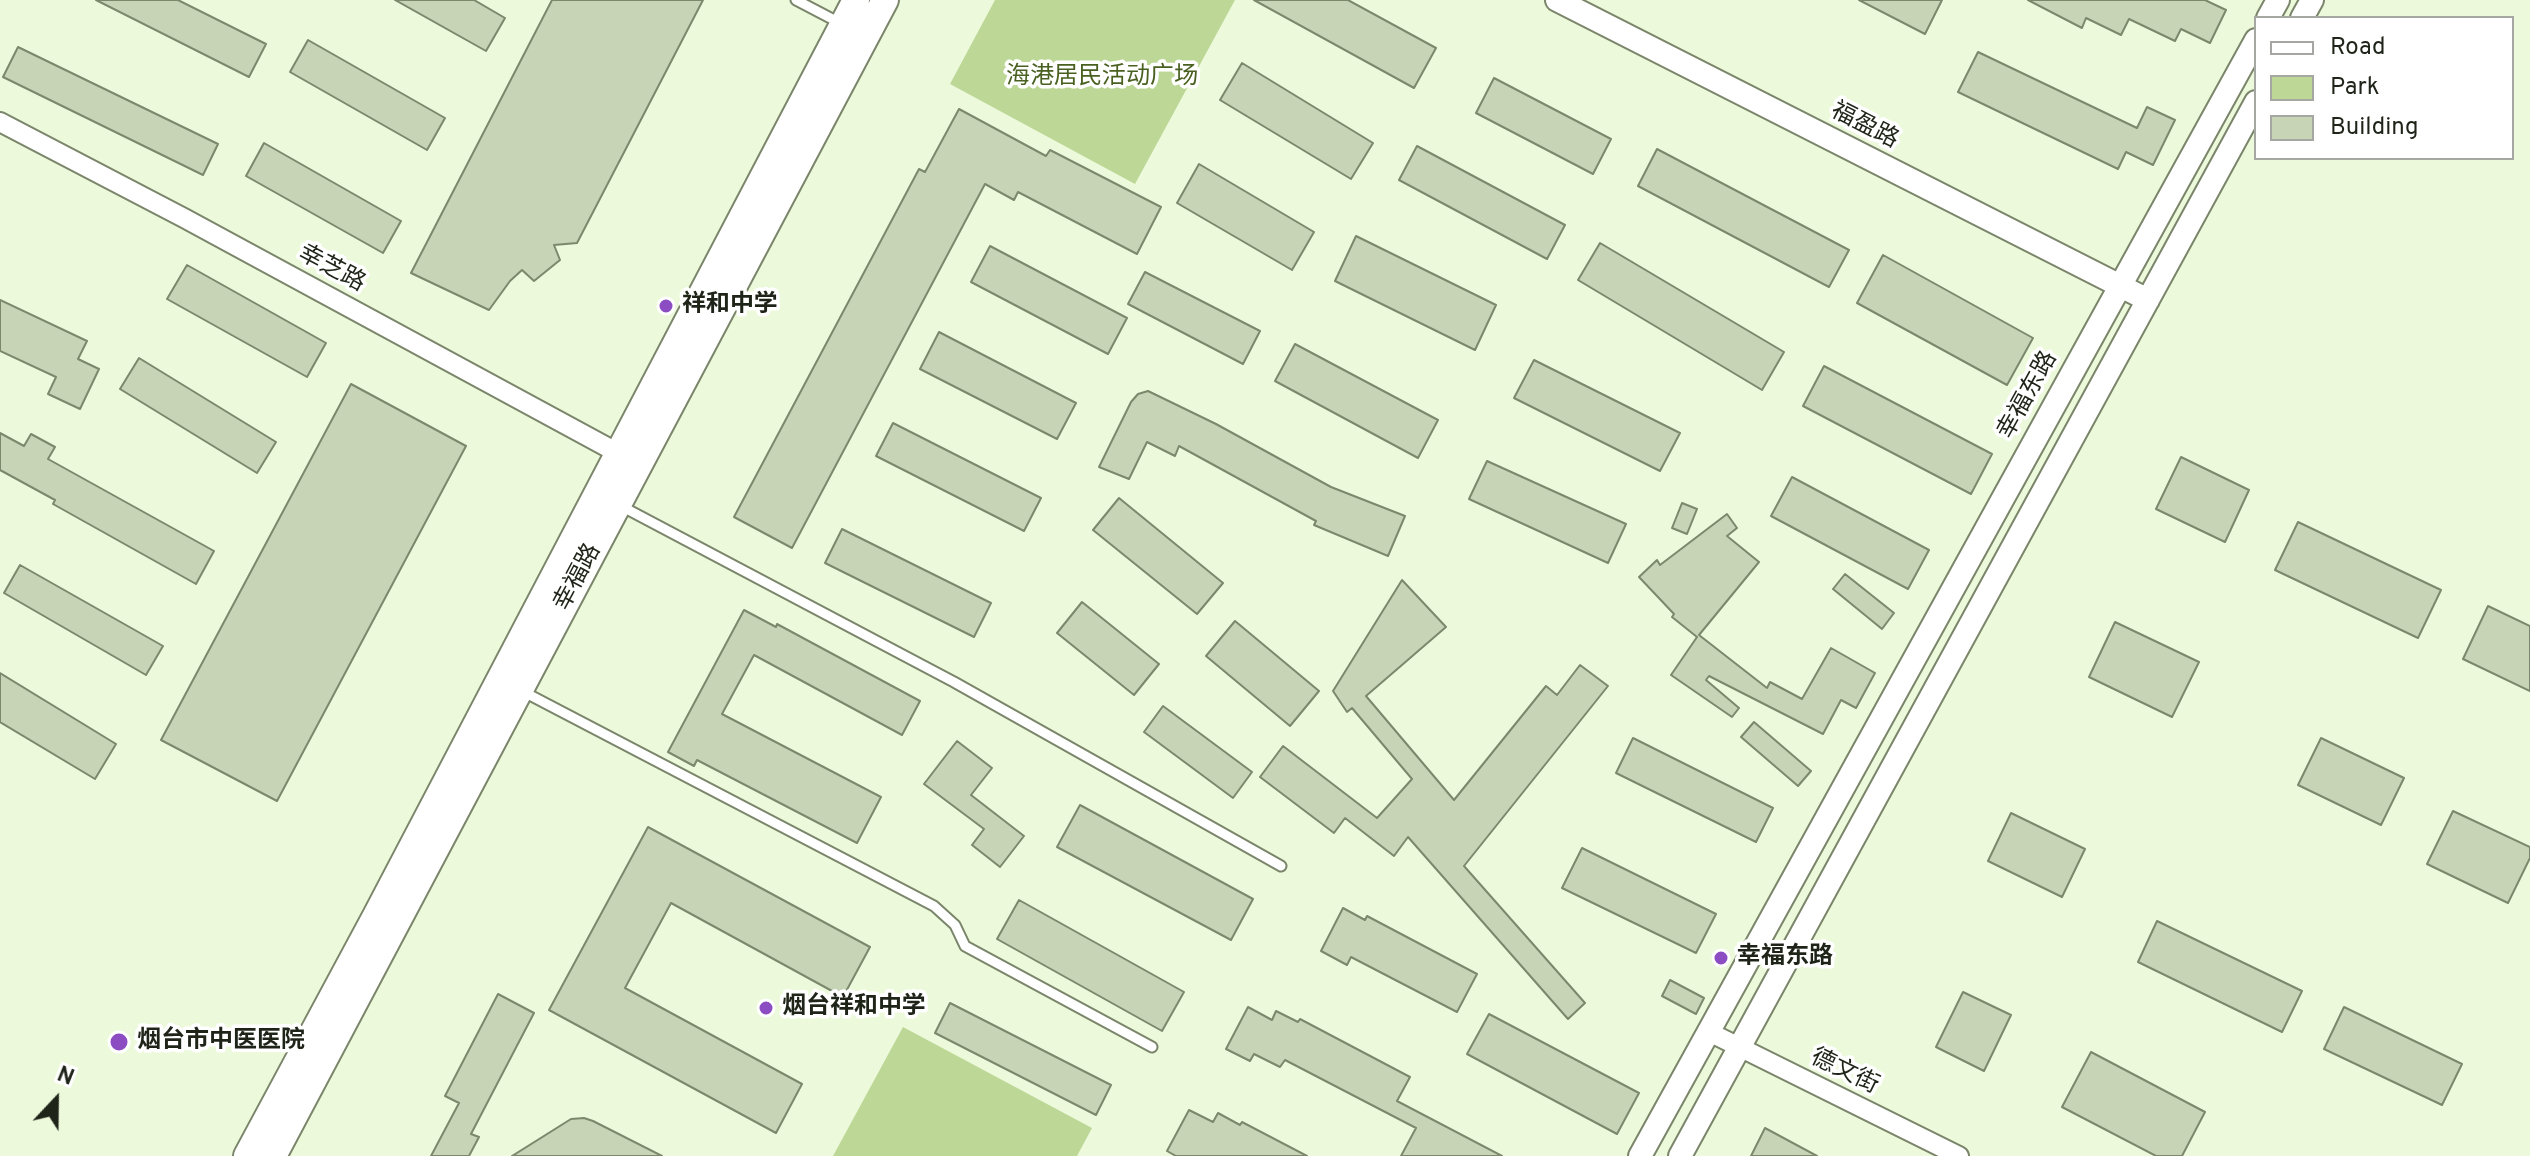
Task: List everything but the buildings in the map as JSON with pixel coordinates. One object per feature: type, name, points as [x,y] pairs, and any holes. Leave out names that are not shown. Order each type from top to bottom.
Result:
[{"type":"main road","name":"幸福路","points":[[273,1156],[617,504],[628,458],[856,0]]},
{"type":"main road","name":"幸福路","points":[[247,1156],[628,458],[885,0]]},
{"type":"street","name":"福盈路","points":[[1557,0],[2148,300]]},
{"type":"street","name":"幸福东路","points":[[1640,1156],[2254,44]]},
{"type":"street","points":[[1680,1156],[2254,106]]},
{"type":"street","name":"幸芝路","points":[[0,122],[628,458]]},
{"type":"street","name":"德文街","points":[[1709,1032],[1959,1156]]},
{"type":"lane","points":[[796,0],[843,24]]},
{"type":"lane","points":[[617,504],[954,682],[1281,866]]},
{"type":"lane","points":[[520,690],[934,906],[955,925],[965,946],[1152,1047]]},
{"type":"green space","name":"海港居民活动广场","points":[[995,0],[1235,0],[1135,184],[950,84]]},
{"type":"green space","points":[[903,1027],[1092,1128],[1077,1156],[833,1156]]},
{"type":"place","name":"祥和中学","points":[[666,306]]},
{"type":"place","name":"幸福东路","points":[[1721,958]]},
{"type":"place","name":"烟台祥和中学","points":[[766,1008]]},
{"type":"place","name":"烟台市中医医院","points":[[119,1042]]}]
